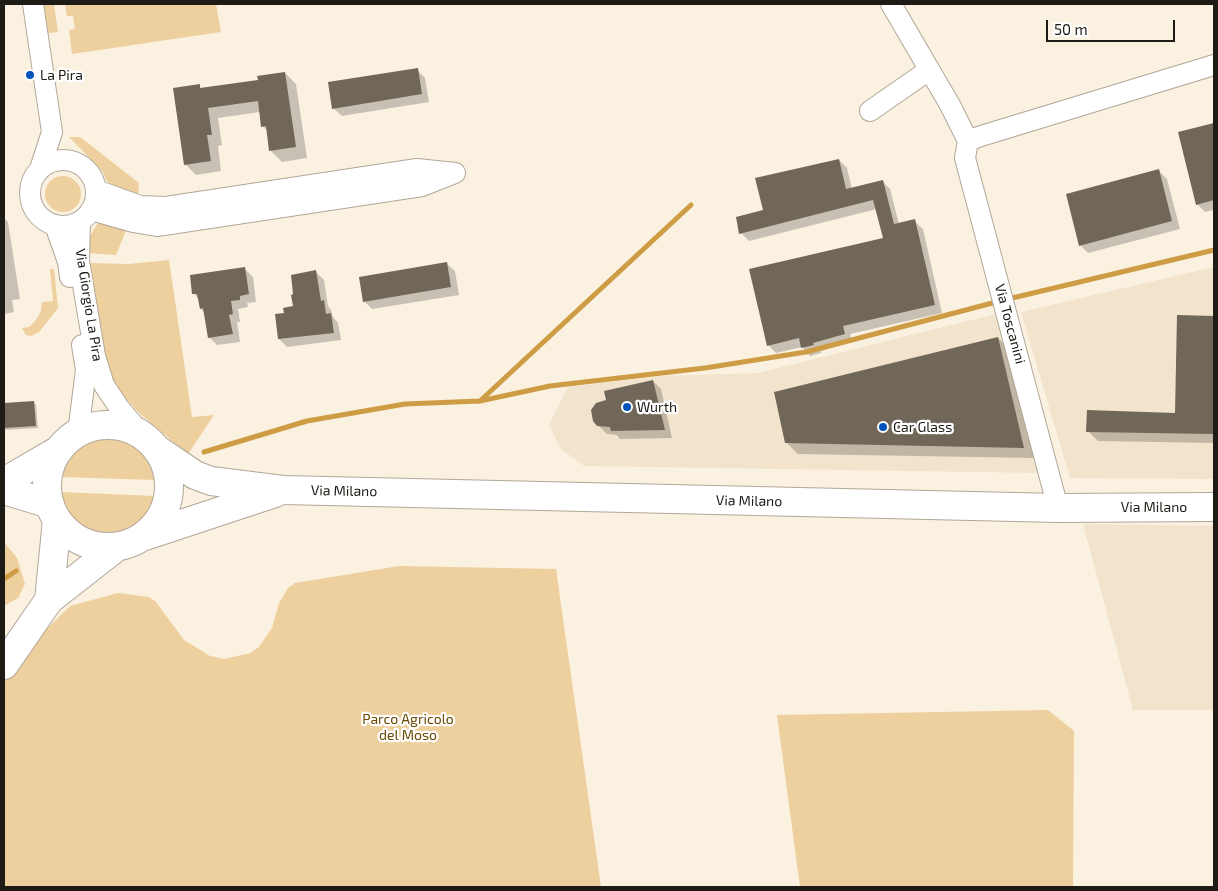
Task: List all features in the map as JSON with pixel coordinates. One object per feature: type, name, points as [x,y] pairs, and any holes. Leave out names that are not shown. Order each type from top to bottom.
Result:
[{"type":"main road","name":"Via Milano","points":[[283,490],[130,542],[101,546],[84,542],[69,533],[53,512],[47,491],[47,477],[57,452],[66,441],[78,432],[94,426],[110,424],[127,428],[195,475],[211,481],[283,490],[1058,508],[1214,507]]},
{"type":"main road","points":[[4,665],[49,600],[154,526],[163,513],[168,497],[169,481],[166,465],[150,443]]},
{"type":"main road","name":"Via Milano","points":[[4,482],[57,452]]},
{"type":"main road","name":"Via Milano","points":[[4,490],[53,512]]},
{"type":"main road","points":[[49,600],[53,512]]},
{"type":"street","points":[[33,4],[52,132],[40,169]]},
{"type":"street","points":[[891,4],[968,141],[1214,65]]},
{"type":"street","points":[[870,111],[929,70]]},
{"type":"street","points":[[52,132],[76,162],[90,173],[96,190],[95,200],[85,216],[72,225],[55,225],[40,217],[31,203],[30,188],[33,178],[48,163],[57,160],[76,162]]},
{"type":"street","name":"Via Toscanini","points":[[968,141],[965,158],[1058,508]]},
{"type":"street","points":[[85,216],[157,226],[254,202],[311,193],[417,169],[455,173],[422,186],[311,193]]},
{"type":"street","points":[[96,190],[140,206],[166,207],[254,202]]},
{"type":"street","name":"Via Giorgio La Pira","points":[[85,216],[79,261],[95,356],[104,385],[120,409],[150,443]]},
{"type":"street","name":"Via Giorgio La Pira","points":[[55,225],[68,262],[86,370],[78,432]]},
{"type":"shaded area","points":[[1214,267],[1214,479],[1070,478],[1021,312]]},
{"type":"shaded area","points":[[1000,313],[1040,473],[584,466],[561,449],[549,425],[568,387],[663,376],[758,373]]},
{"type":"shaded area","points":[[1083,524],[1214,526],[1214,710],[1133,710]]},
{"type":"green space","points":[[44,4],[54,4],[58,32],[48,33]]},
{"type":"green space","points":[[65,4],[216,4],[221,32],[72,54],[69,30],[75,29],[73,16],[67,16]]},
{"type":"green space","points":[[69,137],[80,137],[139,183],[138,196],[112,185],[106,180],[103,172]]},
{"type":"green space","points":[[63,176],[75,182],[81,194],[75,206],[63,212],[51,206],[45,194],[51,182]]},
{"type":"green space","points":[[99,221],[127,228],[116,255],[87,253],[89,238]]},
{"type":"green space","points":[[169,260],[192,417],[214,415],[188,454],[139,413],[109,380],[88,263],[129,264]]},
{"type":"green space","points":[[50,269],[54,269],[58,308],[39,332],[31,336],[26,335],[22,328],[29,327],[36,320],[41,311],[42,302],[53,301]]},
{"type":"green space","points":[[100,438],[118,439],[136,446],[149,459],[155,480],[61,477],[62,467],[72,452],[84,444]]},
{"type":"green space","points":[[61,492],[155,496],[149,512],[139,523],[127,531],[109,534],[90,531],[73,520],[63,507]]},
{"type":"green space","points":[[4,542],[17,558],[25,584],[18,598],[4,606]]},
{"type":"green space","name":"Parco Agricolo del Moso","points":[[399,566],[556,569],[601,887],[4,887],[4,675],[21,654],[70,606],[118,593],[149,597],[156,602],[184,640],[210,656],[225,659],[250,653],[259,647],[272,628],[279,603],[288,588],[295,583]]},
{"type":"green space","points":[[1048,710],[1074,731],[1073,887],[800,887],[777,715]]},
{"type":"building","points":[[418,68],[422,94],[332,109],[328,82]]},
{"type":"building","points":[[285,72],[296,147],[269,151],[266,126],[261,127],[258,101],[208,108],[212,135],[207,135],[211,161],[184,165],[173,88],[200,84],[200,88],[258,80],[257,76]]},
{"type":"building","points":[[1214,123],[1214,200],[1196,205],[1178,132]]},
{"type":"building","points":[[839,159],[846,189],[883,180],[894,224],[915,219],[935,305],[843,326],[845,334],[813,343],[814,345],[801,348],[799,338],[767,346],[749,269],[883,238],[873,200],[739,234],[736,217],[763,210],[755,178]]},
{"type":"building","points":[[1159,169],[1172,221],[1079,246],[1066,194]]},
{"type":"building","points":[[447,262],[451,287],[363,302],[359,277]]},
{"type":"building","points":[[245,267],[249,294],[240,296],[240,300],[231,301],[233,314],[229,315],[233,334],[208,338],[203,308],[200,309],[197,294],[192,294],[190,275]]},
{"type":"building","points":[[316,270],[321,301],[324,300],[326,314],[331,313],[334,333],[278,339],[275,314],[284,313],[283,308],[293,306],[291,275]]},
{"type":"building","points":[[1177,315],[1214,316],[1214,434],[1086,432],[1087,410],[1175,413]]},
{"type":"building","points":[[998,337],[1024,448],[785,443],[774,392]]},
{"type":"building","name":"Wurth","points":[[653,380],[665,430],[611,431],[610,427],[597,426],[593,421],[591,410],[596,403],[606,400],[604,391]]},
{"type":"building","points":[[34,401],[36,426],[4,428],[4,403]]},
{"type":"waterway","points":[[480,401],[691,205]]},
{"type":"waterway","points":[[1008,299],[1214,250]]},
{"type":"waterway","points":[[204,452],[307,421],[405,404],[480,401],[550,386],[705,368],[806,352],[1000,301]]},
{"type":"waterway","points":[[4,579],[16,571]]},
{"type":"place","name":"La Pira","points":[[30,75]]},
{"type":"place","name":"Wurth","points":[[627,407]]},
{"type":"place","name":"Car Glass","points":[[883,427]]}]
